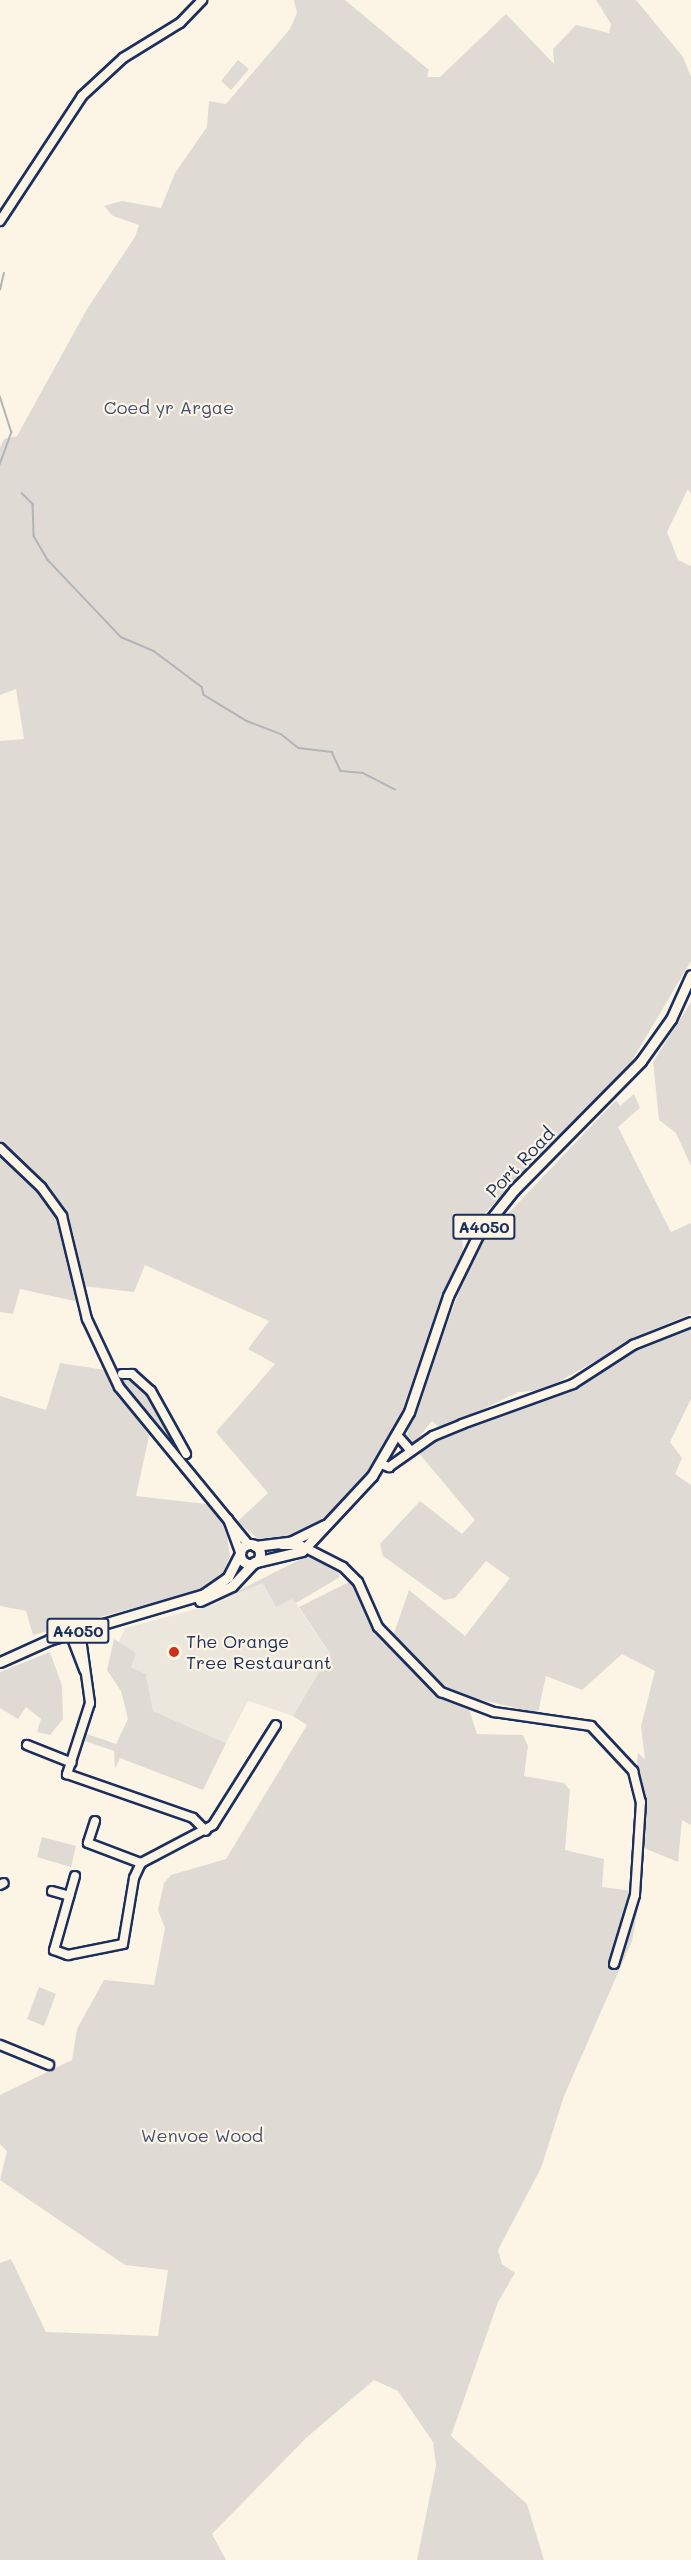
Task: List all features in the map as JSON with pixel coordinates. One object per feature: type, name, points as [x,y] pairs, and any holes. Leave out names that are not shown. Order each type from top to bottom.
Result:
[{"type":"main road","name":"Port Road","points":[[255,1562],[279,1560],[305,1548],[337,1517],[381,1464],[398,1436],[453,1283],[478,1235],[508,1196],[641,1061],[666,1027],[691,975]]},
{"type":"main road","name":"Port Road","points":[[251,1545],[281,1544],[337,1517]]},
{"type":"main road","points":[[251,1545],[255,1562],[245,1562],[240,1553],[251,1545]]},
{"type":"main road","name":"A4050","points":[[160,1609],[215,1588],[240,1553]]},
{"type":"main road","name":"A4050","points":[[0,1662],[75,1632],[220,1594],[255,1562]]},
{"type":"street","points":[[0,221],[82,96],[123,57],[180,23],[202,0]]},
{"type":"street","points":[[0,1148],[41,1187],[62,1216],[100,1354],[132,1408],[251,1545]]},
{"type":"street","points":[[381,1464],[389,1467],[410,1450],[462,1424],[573,1384],[633,1345],[691,1323]]},
{"type":"street","points":[[122,1374],[132,1374],[150,1391],[186,1454]]},
{"type":"street","points":[[398,1436],[410,1450]]},
{"type":"street","points":[[165,1447],[176,1437]]},
{"type":"street","points":[[228,1518],[240,1553]]},
{"type":"street","points":[[281,1544],[305,1548],[339,1564],[358,1582],[378,1627],[441,1692],[494,1712],[591,1726],[633,1771],[640,1802],[635,1895],[614,1964]]},
{"type":"street","points":[[75,1632],[90,1703],[67,1774],[193,1818],[206,1831]]},
{"type":"street","points":[[75,1876],[54,1950],[68,1955],[123,1944],[134,1878],[141,1863],[206,1831],[276,1725]]},
{"type":"street","points":[[27,1745],[72,1763]]},
{"type":"street","points":[[95,1821],[88,1843],[141,1863]]},
{"type":"street","points":[[52,1890],[69,1896]]},
{"type":"street","points":[[0,2045],[49,2065]]},
{"type":"shaded area","points":[[263,1583],[293,1599],[330,1655],[293,1716],[248,1701],[226,1743],[153,1711],[146,1674],[131,1667],[119,1642],[125,1628],[215,1604]]},
{"type":"green space","name":"Coed yr Argae","points":[[294,0],[345,0],[429,70],[427,77],[440,77],[506,14],[554,64],[553,49],[576,25],[609,33],[611,24],[596,0],[636,0],[683,57],[691,77],[691,494],[688,489],[667,532],[678,560],[691,566],[691,961],[627,1069],[462,1236],[463,1253],[408,1402],[364,1478],[330,1518],[300,1534],[261,1541],[237,1522],[268,1493],[216,1432],[275,1364],[248,1349],[269,1321],[145,1265],[134,1292],[83,1286],[73,1232],[58,1201],[0,1142],[0,741],[24,739],[16,689],[0,695],[0,448],[4,439],[17,436],[87,309],[135,237],[139,225],[113,216],[104,206],[122,201],[161,208],[175,173],[207,127],[209,101],[226,104],[290,29],[297,13]]},
{"type":"green space","points":[[238,60],[249,69],[231,90],[221,81]]},
{"type":"green space","points":[[691,1002],[691,1166],[676,1133],[659,1120],[653,1062]]},
{"type":"green space","points":[[634,1094],[640,1108],[618,1127],[671,1232],[691,1223],[691,1314],[645,1333],[544,1390],[519,1392],[441,1429],[432,1421],[412,1446],[405,1439],[469,1264],[487,1236],[616,1100],[620,1106]]},
{"type":"green space","points":[[0,1151],[46,1196],[61,1221],[79,1302],[20,1289],[13,1314],[0,1312]]},
{"type":"green space","points":[[691,1324],[691,1399],[670,1442],[682,1458],[675,1474],[691,1485],[691,1825],[682,1820],[678,1862],[644,1848],[637,1761],[638,1753],[645,1759],[641,1726],[655,1671],[622,1654],[582,1690],[546,1676],[538,1713],[442,1691],[392,1639],[409,1590],[465,1636],[510,1578],[486,1561],[455,1598],[444,1600],[383,1556],[380,1544],[420,1501],[462,1534],[475,1520],[417,1451],[439,1436],[553,1396],[596,1375],[641,1344]]},
{"type":"green space","points":[[108,1360],[151,1396],[170,1438],[140,1410]]},
{"type":"green space","points":[[60,1363],[105,1370],[149,1436],[136,1496],[215,1505],[224,1516],[230,1556],[223,1573],[197,1591],[33,1635],[26,1611],[0,1606],[0,1396],[46,1410]]},
{"type":"green space","points":[[307,1556],[334,1566],[340,1577],[296,1603],[292,1599],[276,1607],[263,1583],[210,1605]]},
{"type":"green space","name":"Wenvoe Wood","points":[[351,1581],[380,1637],[426,1685],[469,1709],[477,1734],[523,1735],[528,1746],[524,1776],[564,1783],[570,1790],[565,1850],[604,1859],[602,1887],[641,1892],[632,1941],[564,2096],[541,2168],[498,2250],[502,2264],[515,2273],[498,2302],[451,2436],[527,2504],[544,2560],[417,2560],[436,2466],[433,2442],[398,2391],[374,2380],[306,2438],[212,2534],[226,2560],[0,2560],[0,2263],[11,2259],[46,2332],[158,2336],[168,2270],[125,2265],[0,2180],[7,2151],[0,2144],[0,2095],[72,2060],[77,2029],[104,1980],[154,1985],[165,1928],[158,1910],[164,1883],[171,1875],[226,1859],[307,1725],[293,1716],[330,1654],[299,1607]]},
{"type":"green space","points":[[114,1639],[136,1653],[131,1667],[146,1674],[153,1711],[226,1743],[203,1790],[120,1758],[115,1769],[114,1751],[85,1741],[87,1734],[116,1744],[128,1719],[121,1691],[107,1670]]},
{"type":"green space","points":[[50,1652],[62,1686],[63,1719],[50,1735],[37,1732],[41,1719],[26,1707],[18,1719],[0,1708],[0,1672]]},
{"type":"green space","points":[[42,1837],[76,1846],[71,1867],[37,1857]]},
{"type":"green space","points":[[39,1987],[56,1994],[44,2026],[27,2019]]},
{"type":"waterway","points":[[0,290],[4,273]]},
{"type":"waterway","points":[[0,396],[12,432],[0,465]]},
{"type":"waterway","points":[[22,493],[33,504],[34,536],[48,560],[121,637],[154,651],[202,687],[204,695],[247,721],[281,734],[299,748],[332,752],[341,771],[363,773],[395,789]]},
{"type":"place","name":"The Orange Tree Restaurant","points":[[174,1652]]}]
